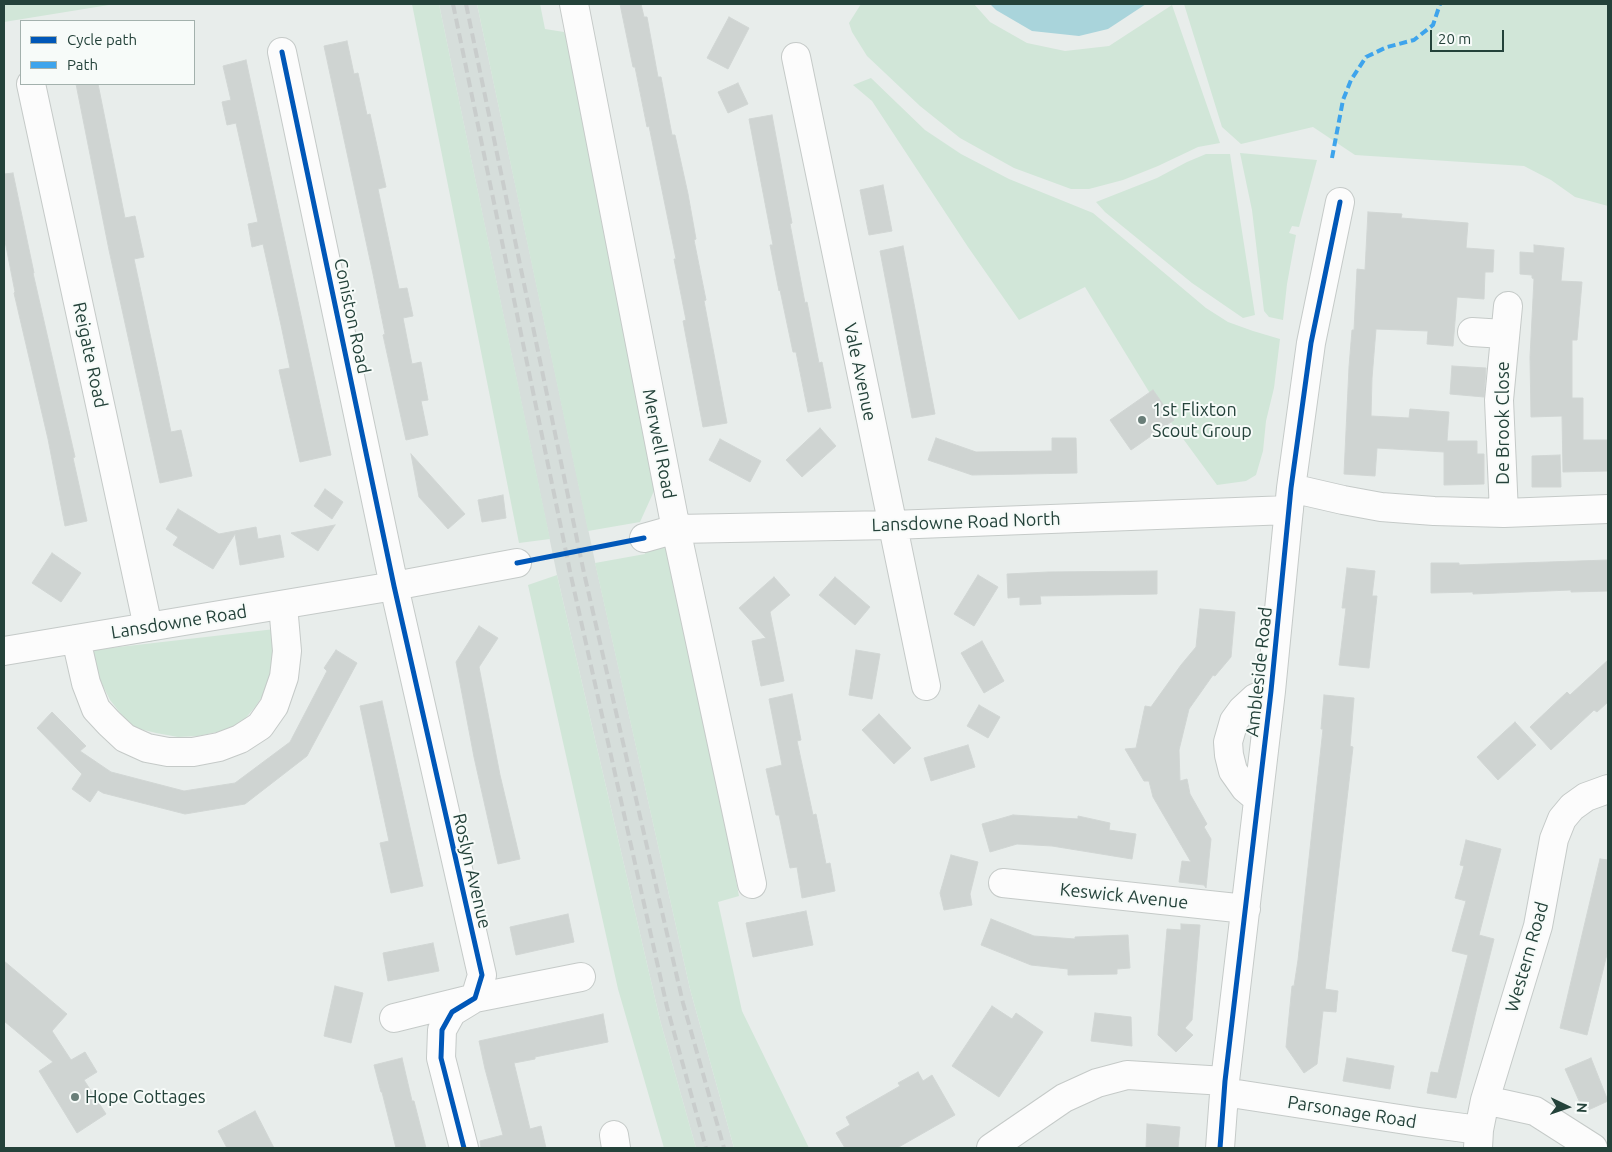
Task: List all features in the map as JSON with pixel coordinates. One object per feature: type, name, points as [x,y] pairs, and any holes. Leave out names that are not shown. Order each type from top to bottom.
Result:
[{"type":"street","name":"Merwell Road","points":[[574,4],[676,529],[752,884]]},
{"type":"street","name":"Coniston Road","points":[[282,52],[394,586]]},
{"type":"street","name":"Vale Avenue","points":[[796,57],[926,686]]},
{"type":"street","name":"Reigate Road","points":[[31,85],[148,627]]},
{"type":"street","name":"Ambleside Road","points":[[1220,1148],[1225,1087],[1271,691],[1290,499],[1311,343],[1340,202]]},
{"type":"street","name":"De Brook Close","points":[[1504,513],[1499,400],[1508,306]]},
{"type":"street","points":[[1472,332],[1504,334]]},
{"type":"street","name":"Lansdowne Road North","points":[[644,538],[676,529],[892,525],[1290,499],[1343,500],[1381,507],[1434,511],[1504,513],[1608,509]]},
{"type":"street","name":"Lansdowne Road","points":[[4,651],[394,586],[517,562]]},
{"type":"street","name":"Roslyn Avenue","points":[[394,586],[482,975],[475,998]]},
{"type":"street","points":[[76,639],[86,683],[96,709],[109,723],[125,738],[147,748],[168,752],[193,752],[219,747],[240,739],[260,726],[274,706],[284,677],[287,651],[283,605]]},
{"type":"street","name":"Ambleside Road","points":[[1258,799],[1244,788],[1233,771],[1228,742],[1234,721],[1242,710],[1255,698],[1271,691]]},
{"type":"street","name":"Western Road","points":[[1478,1139],[1485,1100],[1538,926],[1554,839],[1562,819],[1572,807],[1586,797],[1608,789]]},
{"type":"street","name":"Keswick Avenue","points":[[1003,883],[1246,909]]},
{"type":"street","points":[[394,1018],[475,998],[581,977]]},
{"type":"street","points":[[464,1148],[441,1058],[442,1030],[452,1012],[475,998]]},
{"type":"street","name":"Parsonage Road","points":[[991,1148],[1064,1098],[1097,1083],[1127,1075],[1225,1087],[1419,1122],[1478,1139]]},
{"type":"street","points":[[1485,1100],[1535,1111],[1594,1148]]},
{"type":"shaded area","points":[[439,4],[477,4],[597,571],[690,989],[734,1148],[696,1148],[660,1020],[557,575]]},
{"type":"green space","points":[[4,4],[115,4],[4,22]]},
{"type":"green space","points":[[412,4],[439,4],[550,539],[519,543]]},
{"type":"green space","points":[[477,4],[540,4],[545,29],[564,32],[568,40],[654,475],[654,491],[640,522],[588,531]]},
{"type":"green space","points":[[861,4],[974,4],[990,22],[1027,43],[1065,51],[1109,46],[1172,5],[1220,143],[1198,147],[1123,180],[1089,189],[1071,189],[1014,168],[960,138],[920,106],[867,56],[852,32],[849,23]]},
{"type":"green space","points":[[1184,4],[1608,4],[1608,206],[1575,197],[1551,180],[1524,166],[1355,155],[1313,127],[1241,144],[1222,127]]},
{"type":"green space","points":[[871,78],[925,130],[961,154],[1009,179],[1093,213],[1206,308],[1228,322],[1280,339],[1274,388],[1266,421],[1263,451],[1256,475],[1246,481],[1217,485],[1151,395],[1085,287],[1019,320],[968,247],[872,101],[853,85]]},
{"type":"green space","points":[[1240,153],[1317,160],[1299,227],[1292,226],[1289,233],[1296,235],[1283,320],[1269,317],[1264,311],[1252,210]]},
{"type":"green space","points":[[1206,154],[1230,154],[1255,315],[1243,318],[1192,283],[1105,212],[1096,202],[1157,178]]},
{"type":"green space","points":[[656,545],[664,547],[671,555],[676,572],[739,896],[718,902],[742,1011],[809,1148],[734,1148],[690,989],[595,563],[645,554],[643,547]]},
{"type":"green space","points":[[557,575],[660,1020],[696,1148],[664,1148],[618,989],[528,585]]},
{"type":"green space","points":[[275,629],[276,661],[270,684],[256,706],[243,721],[227,730],[198,736],[178,737],[156,733],[136,728],[125,719],[110,700],[100,680],[93,650]]},
{"type":"water","points":[[990,4],[1146,4],[1108,29],[1079,36],[1032,31],[996,10]]},
{"type":"building","points":[[620,4],[641,4],[644,17],[647,17],[658,77],[661,77],[672,135],[675,135],[688,194],[696,239],[694,240],[706,300],[704,301],[727,423],[703,427],[683,321],[686,320],[674,259],[676,259],[649,126],[647,127]]},
{"type":"building","points":[[729,17],[749,28],[728,69],[707,58]]},
{"type":"building","points":[[347,41],[354,74],[358,73],[367,115],[370,114],[386,187],[378,189],[399,289],[407,288],[413,316],[403,318],[412,364],[421,362],[428,400],[421,401],[428,435],[406,440],[383,335],[385,334],[373,274],[324,46]]},
{"type":"building","points":[[246,60],[331,455],[300,462],[279,370],[290,368],[281,325],[263,244],[252,247],[248,224],[258,222],[236,123],[227,125],[222,102],[231,100],[223,66]]},
{"type":"building","points":[[738,83],[748,104],[728,113],[718,92]]},
{"type":"building","points":[[76,85],[98,85],[125,218],[135,216],[144,257],[134,259],[171,432],[181,430],[192,476],[160,483],[109,250]]},
{"type":"building","points":[[772,115],[805,303],[807,302],[819,363],[822,362],[831,408],[808,412],[796,352],[793,352],[779,291],[770,245],[773,245],[749,119]]},
{"type":"building","points":[[13,173],[33,273],[75,457],[73,458],[87,521],[65,526],[48,439],[14,293],[4,236],[4,174]]},
{"type":"building","points":[[883,185],[892,231],[869,235],[860,190]]},
{"type":"building","points":[[1368,212],[1402,214],[1401,218],[1468,223],[1466,248],[1494,250],[1493,272],[1485,272],[1484,299],[1457,297],[1453,346],[1427,344],[1428,331],[1376,329],[1372,378],[1371,416],[1409,418],[1410,409],[1449,412],[1447,441],[1477,441],[1477,454],[1484,454],[1484,484],[1444,485],[1444,452],[1377,448],[1375,476],[1344,474],[1349,367],[1352,330],[1354,330],[1357,269],[1365,270]]},
{"type":"building","points":[[1534,245],[1564,248],[1561,281],[1582,282],[1577,340],[1572,340],[1572,398],[1583,398],[1583,440],[1608,440],[1608,471],[1563,472],[1562,416],[1531,417],[1530,357],[1534,279],[1532,275],[1520,274],[1520,252],[1534,253]]},
{"type":"building","points":[[903,246],[935,414],[912,418],[880,251]]},
{"type":"building","points":[[1452,366],[1486,368],[1484,397],[1450,394]]},
{"type":"building","name":"1st Flixton Scout Group","points":[[1153,390],[1174,420],[1131,450],[1110,420]]},
{"type":"building","points":[[820,428],[836,446],[802,477],[786,460]]},
{"type":"building","points":[[936,438],[976,452],[1052,451],[1052,438],[1076,438],[1077,473],[972,475],[928,460]]},
{"type":"building","points":[[720,439],[761,461],[750,482],[709,460]]},
{"type":"building","points":[[411,454],[465,514],[448,529],[419,497]]},
{"type":"building","points":[[1560,455],[1561,487],[1532,487],[1532,456]]},
{"type":"building","points":[[325,489],[343,502],[332,519],[314,506]]},
{"type":"building","points":[[503,495],[506,518],[482,522],[478,500]]},
{"type":"building","points":[[178,509],[219,534],[256,527],[258,539],[280,535],[284,557],[240,565],[235,534],[213,569],[173,545],[178,537],[166,529]]},
{"type":"building","points":[[335,525],[318,551],[291,533]]},
{"type":"building","points":[[52,553],[81,573],[61,602],[32,583]]},
{"type":"building","points":[[1608,560],[1608,591],[1431,593],[1431,563],[1459,563],[1459,565]]},
{"type":"building","points":[[1347,568],[1375,571],[1372,596],[1377,596],[1369,668],[1339,665],[1346,608],[1342,608]]},
{"type":"building","points":[[1157,571],[1157,594],[1040,596],[1041,604],[1020,605],[1020,597],[1008,598],[1007,574]]},
{"type":"building","points":[[978,575],[998,587],[974,626],[954,614]]},
{"type":"building","points":[[774,577],[790,595],[770,612],[784,681],[761,686],[752,641],[766,638],[739,608]]},
{"type":"building","points":[[835,577],[870,607],[855,625],[819,595]]},
{"type":"building","points":[[1200,609],[1235,612],[1231,657],[1215,676],[1213,675],[1189,709],[1179,750],[1180,781],[1187,779],[1190,794],[1207,824],[1204,827],[1211,839],[1206,888],[1204,885],[1179,882],[1182,861],[1191,862],[1153,797],[1149,781],[1144,781],[1125,749],[1136,748],[1145,706],[1151,707],[1196,647]]},
{"type":"building","points":[[479,626],[498,638],[479,667],[500,775],[520,859],[498,864],[474,757],[456,662]]},
{"type":"building","points":[[982,641],[1004,681],[984,693],[961,653]]},
{"type":"building","points":[[336,650],[357,663],[307,756],[245,804],[185,814],[103,793],[98,790],[90,802],[72,789],[82,774],[37,728],[52,712],[86,746],[80,751],[111,772],[184,791],[235,783],[290,742],[327,671],[324,668]]},
{"type":"building","points":[[856,650],[880,654],[872,699],[849,695]]},
{"type":"building","points":[[1608,660],[1608,702],[1597,712],[1594,710],[1551,750],[1530,727],[1567,692],[1570,695]]},
{"type":"building","points":[[792,694],[801,740],[797,741],[813,815],[816,814],[826,864],[830,863],[835,891],[802,898],[797,867],[790,868],[779,815],[776,815],[766,769],[782,765],[769,699]]},
{"type":"building","points":[[1324,695],[1354,698],[1350,746],[1353,747],[1325,989],[1338,991],[1336,1012],[1323,1011],[1317,1064],[1304,1073],[1286,1047],[1292,986],[1294,986],[1298,960],[1323,729],[1321,729]]},
{"type":"building","points":[[382,701],[423,886],[391,893],[380,843],[389,841],[360,706]]},
{"type":"building","points":[[979,705],[1000,717],[988,738],[967,726]]},
{"type":"building","points":[[879,714],[911,748],[894,764],[862,730]]},
{"type":"building","points":[[1515,722],[1536,745],[1498,780],[1477,757]]},
{"type":"building","points":[[968,745],[975,767],[931,781],[924,758]]},
{"type":"building","points":[[1013,815],[1078,819],[1078,816],[1110,823],[1109,830],[1136,834],[1132,859],[1052,846],[1017,844],[990,852],[982,824]]},
{"type":"building","points":[[1466,840],[1501,849],[1479,935],[1494,939],[1456,1098],[1427,1093],[1431,1072],[1438,1073],[1468,955],[1452,951],[1466,901],[1455,898],[1464,866],[1460,865]]},
{"type":"building","points":[[951,855],[978,862],[970,894],[972,905],[944,910],[940,893]]},
{"type":"building","points":[[1600,859],[1608,860],[1608,950],[1587,1035],[1560,1028]]},
{"type":"building","points":[[806,911],[813,945],[753,957],[746,923]]},
{"type":"building","points":[[568,914],[574,942],[516,955],[510,927]]},
{"type":"building","points":[[991,919],[1034,936],[1075,939],[1075,937],[1128,935],[1130,968],[1117,969],[1117,974],[1068,975],[1068,969],[1031,965],[981,945]]},
{"type":"building","points":[[1181,924],[1200,925],[1192,1020],[1185,1028],[1193,1035],[1176,1052],[1158,1035],[1167,929],[1181,930]]},
{"type":"building","points":[[433,943],[439,971],[388,981],[383,953]]},
{"type":"building","points":[[4,961],[67,1014],[52,1031],[71,1060],[85,1052],[97,1072],[84,1080],[106,1114],[77,1133],[39,1071],[53,1062],[4,1021]]},
{"type":"building","points":[[335,986],[363,993],[351,1043],[324,1036]]},
{"type":"building","points":[[992,1006],[1012,1019],[1016,1013],[1043,1032],[999,1097],[952,1066]]},
{"type":"building","points":[[1095,1013],[1131,1017],[1132,1046],[1091,1041]]},
{"type":"building","points":[[603,1014],[608,1042],[514,1063],[530,1129],[541,1126],[546,1148],[481,1148],[480,1141],[503,1135],[479,1041]]},
{"type":"building","points":[[402,1058],[426,1148],[396,1148],[381,1092],[374,1065]]},
{"type":"building","points":[[1347,1058],[1394,1066],[1390,1089],[1343,1081]]},
{"type":"building","points":[[1591,1058],[1608,1101],[1584,1112],[1565,1069]]},
{"type":"building","points":[[918,1072],[923,1081],[932,1075],[955,1115],[897,1148],[845,1148],[836,1133],[850,1125],[846,1117],[900,1086],[898,1083]]},
{"type":"building","points":[[255,1111],[274,1148],[227,1148],[218,1131]]},
{"type":"building","points":[[1147,1124],[1180,1127],[1178,1148],[1146,1148]]},
{"type":"railway","points":[[453,4],[571,576],[667,1007],[706,1148]]},
{"type":"railway","points":[[466,4],[584,573],[683,1003],[724,1148]]},
{"type":"marked path","points":[[1332,158],[1343,100],[1351,80],[1366,57],[1387,47],[1414,40],[1433,25],[1440,4]]},
{"type":"cycle path","points":[[282,52],[394,586],[482,975],[475,998],[452,1012],[442,1030],[441,1058],[464,1148]]},
{"type":"cycle path","points":[[1220,1148],[1225,1081],[1271,691],[1291,488],[1311,343],[1340,202]]},
{"type":"cycle path","points":[[517,563],[644,538]]},
{"type":"place","name":"1st Flixton Scout Group","points":[[1142,420]]},
{"type":"place","name":"Hope Cottages","points":[[75,1097]]}]
